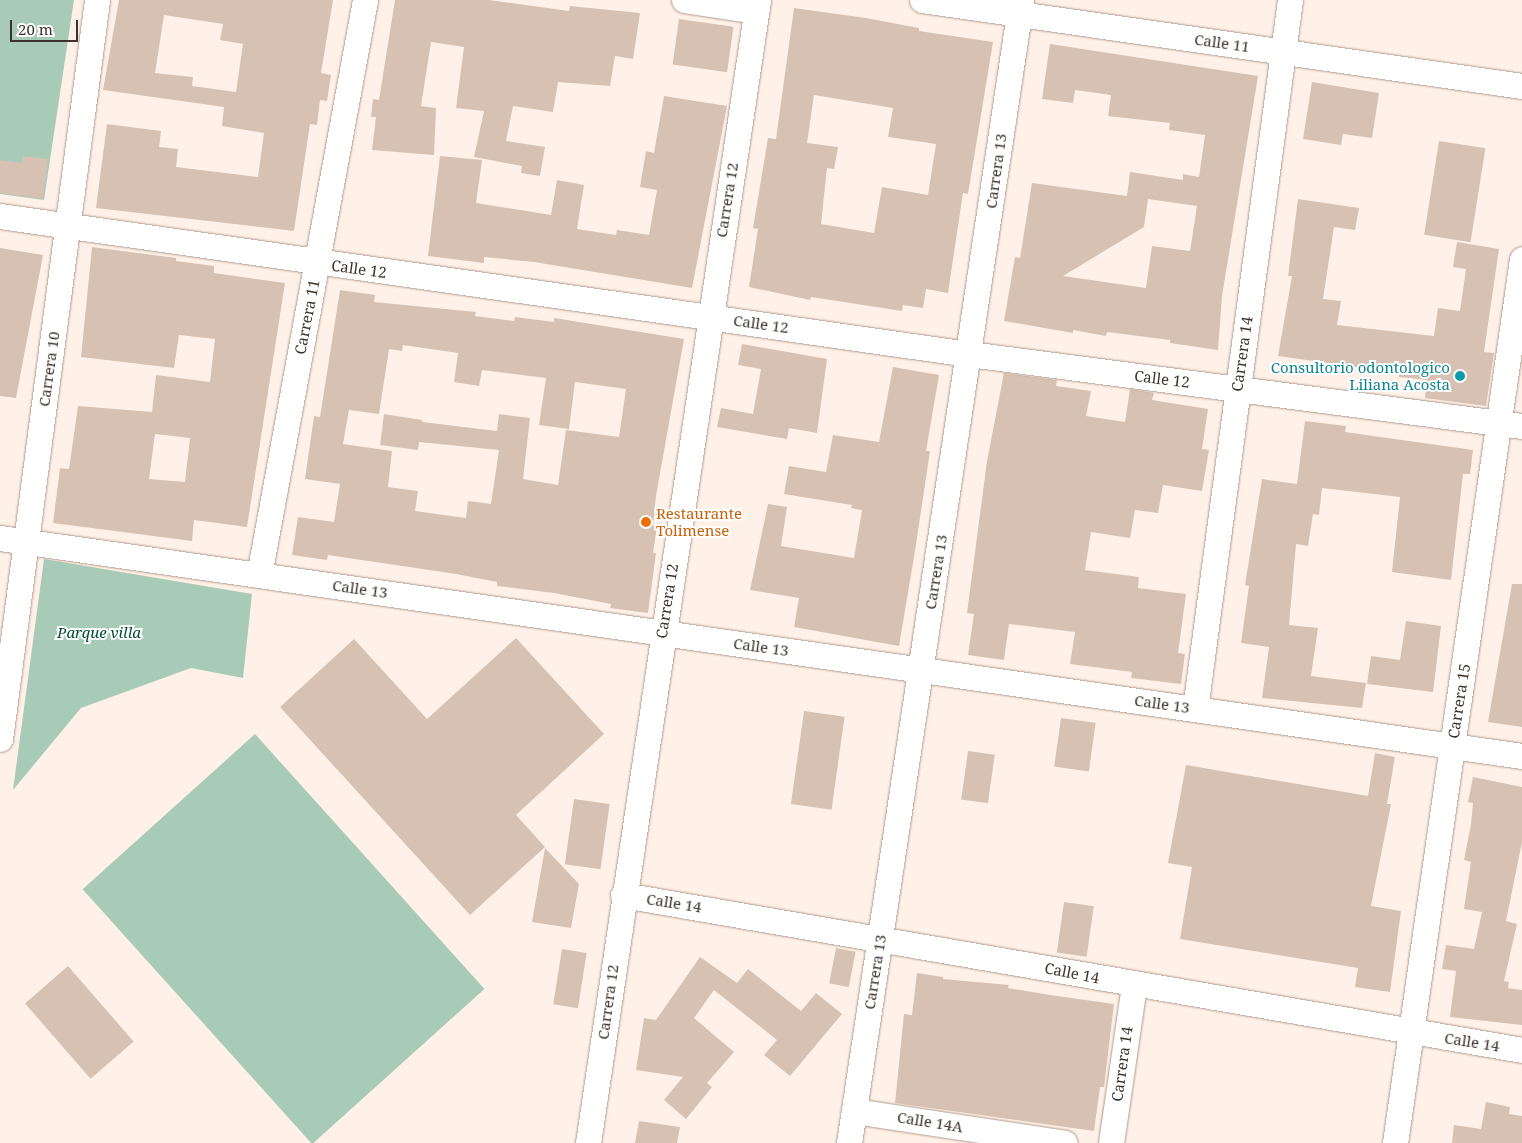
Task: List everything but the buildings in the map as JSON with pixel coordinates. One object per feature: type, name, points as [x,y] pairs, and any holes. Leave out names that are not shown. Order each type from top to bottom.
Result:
[{"type":"street","name":"Carrera 10","points":[[0,738],[3,692],[26,542],[98,0]]},
{"type":"street","name":"Carrera 11","points":[[259,575],[365,0]]},
{"type":"street","points":[[684,0],[757,6]]},
{"type":"street","name":"Calle 11","points":[[922,0],[1020,7],[1283,52],[1522,86]]},
{"type":"street","name":"Carrera 14","points":[[1195,709],[1290,0]]},
{"type":"street","name":"Carrera 12","points":[[588,1143],[623,895],[757,6]]},
{"type":"street","name":"Carrera 13","points":[[849,1143],[1020,7]]},
{"type":"street","name":"Calle 12","points":[[0,216],[68,228],[969,354],[1511,424]]},
{"type":"street","name":"Carrera 15","points":[[1395,1143],[1409,1031],[1452,746],[1511,424],[1522,259]]},
{"type":"street","name":"Calle 13","points":[[0,538],[1522,756]]},
{"type":"street","name":"Calle 14","points":[[623,895],[880,937],[1134,985],[1522,1050]]},
{"type":"street","name":"Carrera 14","points":[[1110,1143],[1134,985]]},
{"type":"street","name":"Calle 14A","points":[[854,1110],[1065,1143]]},
{"type":"green space","points":[[0,0],[74,0],[44,200],[0,194]]},
{"type":"green space","name":"Parque villa","points":[[44,559],[252,594],[243,678],[191,668],[81,708],[13,790]]},
{"type":"green space","points":[[255,734],[485,989],[313,1143],[311,1143],[83,889]]},
{"type":"place","name":"Consultorio odontologico Liliana Acosta","points":[[1460,376]]},
{"type":"place","name":"Restaurante Tolimense","points":[[646,522]]}]
